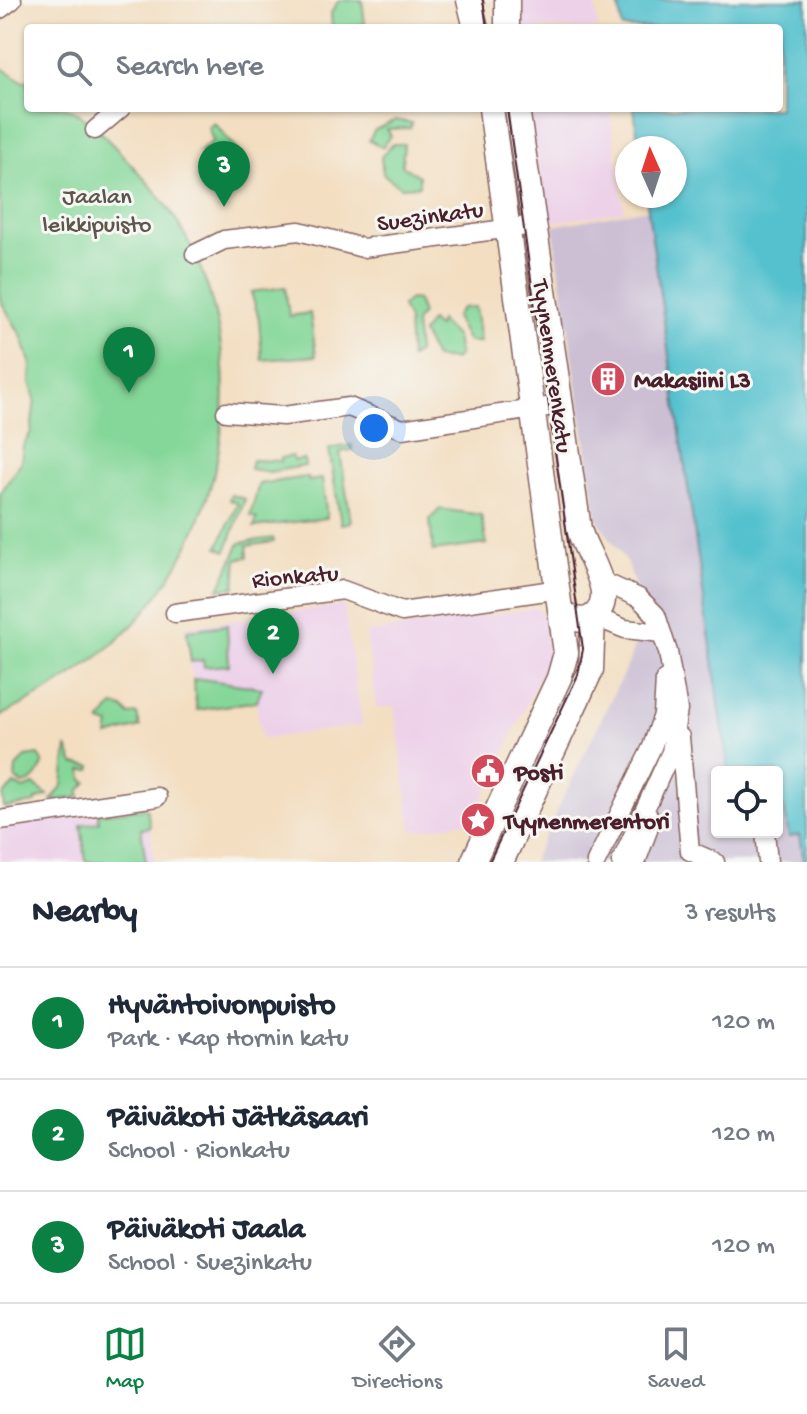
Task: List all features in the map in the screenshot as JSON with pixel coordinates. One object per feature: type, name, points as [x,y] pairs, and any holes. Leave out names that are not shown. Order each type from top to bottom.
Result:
[{"type":"main road","points":[[469,0],[475,24]]},
{"type":"main road","points":[[507,0],[507,24]]},
{"type":"main road","name":"Tyynenmerenkatu","points":[[473,862],[565,662],[535,408],[492,112]]},
{"type":"main road","name":"Tyynenmerenkatu","points":[[518,112],[581,538],[604,582]]},
{"type":"main road","points":[[501,862],[591,670],[593,616],[601,605],[604,582]]},
{"type":"main road","points":[[560,601],[580,619],[593,616]]},
{"type":"street","points":[[0,9],[12,0]]},
{"type":"street","points":[[95,130],[116,112]]},
{"type":"street","name":"Suezinkatu","points":[[195,254],[224,240],[299,231],[363,248],[534,225]]},
{"type":"street","points":[[226,412],[283,416],[349,407],[402,429],[560,405]]},
{"type":"street","points":[[604,582],[639,598],[656,615],[668,652],[678,710],[690,851],[715,862]]},
{"type":"street","name":"Rionkatu","points":[[175,613],[343,590],[402,612],[560,601]]},
{"type":"street","points":[[593,616],[625,629],[662,633]]},
{"type":"street","points":[[596,862],[652,747],[663,715],[668,652]]},
{"type":"street","points":[[621,862],[677,733],[678,710]]},
{"type":"street","points":[[0,820],[157,797]]},
{"type":"street","points":[[636,862],[648,830],[647,806]]},
{"type":"street","points":[[766,838],[768,862]]},
{"type":"shaded area","points":[[519,0],[594,0],[597,24],[518,24]]},
{"type":"shaded area","points":[[530,112],[611,112],[615,145],[615,208],[624,208],[624,211],[546,223]]},
{"type":"shaded area","points":[[648,209],[728,766],[711,766],[711,838],[783,838],[784,806],[800,835],[804,862],[532,862],[628,664],[638,635],[636,589],[628,564],[597,519],[553,226]]},
{"type":"shaded area","points":[[344,605],[362,725],[262,739],[256,702],[197,710],[185,627]]},
{"type":"shaded area","points":[[537,608],[543,614],[548,659],[472,821],[412,831],[394,706],[376,708],[366,633]]},
{"type":"shaded area","points":[[147,807],[155,862],[0,862],[0,828]]},
{"type":"green space","points":[[339,0],[362,0],[365,24],[332,24],[331,13]]},
{"type":"green space","name":"Jaalan leikkipuisto","points":[[0,67],[24,82],[24,112],[73,112],[79,115],[141,175],[178,223],[203,275],[219,332],[224,391],[219,449],[204,507],[180,561],[146,610],[114,643],[41,695],[0,716],[0,494],[21,462],[23,446],[31,432],[35,399],[30,382],[31,365],[21,335],[0,300]]},
{"type":"green space","points":[[395,120],[412,123],[410,128],[387,129],[391,136],[382,147],[369,140],[375,130]]},
{"type":"green space","points":[[214,123],[243,157],[243,164],[216,174],[214,166],[220,160],[216,151],[199,152],[213,141],[208,128]]},
{"type":"green space","points":[[392,144],[404,144],[402,166],[419,176],[419,186],[401,187],[383,174],[381,157]]},
{"type":"green space","points":[[285,287],[289,316],[310,313],[316,356],[262,360],[259,319],[251,292]]},
{"type":"green space","points":[[410,299],[417,300],[422,314],[415,322],[418,352],[410,358],[408,321],[402,306]]},
{"type":"green space","points":[[475,307],[480,342],[468,342],[455,317],[462,308]]},
{"type":"green space","points":[[430,321],[438,327],[440,321],[456,337],[459,356],[454,360],[435,358],[422,333]]},
{"type":"green space","points":[[352,445],[352,450],[340,452],[351,522],[341,524],[329,449]]},
{"type":"green space","points":[[292,456],[294,461],[304,459],[305,466],[269,472],[250,469],[252,460],[281,461],[281,458]]},
{"type":"green space","points":[[308,477],[308,481],[322,479],[327,518],[254,527],[257,518],[250,516],[259,484]]},
{"type":"green space","points":[[231,495],[245,499],[226,551],[218,547],[238,503],[229,500]]},
{"type":"green space","points":[[440,509],[481,515],[487,544],[433,551],[430,519]]},
{"type":"green space","points":[[273,538],[274,542],[247,546],[248,557],[237,559],[235,587],[219,589],[240,543]]},
{"type":"green space","points":[[227,625],[229,665],[204,667],[203,660],[191,662],[187,630]]},
{"type":"green space","points":[[193,680],[262,688],[257,701],[197,710]]},
{"type":"green space","points":[[113,706],[123,708],[129,715],[137,714],[140,727],[108,736],[110,725],[100,722]]},
{"type":"green space","points":[[67,747],[74,764],[92,766],[91,770],[82,770],[83,780],[87,782],[79,791],[80,797],[51,801],[63,785]]},
{"type":"green space","points":[[38,755],[43,763],[40,770],[33,780],[22,784],[15,778],[16,767],[26,757]]},
{"type":"green space","points":[[14,784],[24,789],[34,785],[48,795],[36,800],[36,803],[4,808],[3,796]]},
{"type":"green space","points":[[147,808],[150,827],[141,829],[146,862],[86,862],[81,825],[99,822],[98,814]]},
{"type":"water","points":[[618,0],[807,0],[807,862],[804,862],[800,835],[789,837],[783,807],[783,766],[728,766],[648,208],[687,208],[687,136],[638,136],[634,112],[783,112],[783,24],[621,24]]},
{"type":"tram line","points":[[483,0],[486,24]]},
{"type":"tram line","points":[[489,862],[578,675],[583,649],[508,112]]},
{"type":"place","name":"Päiväkoti Jaala","points":[[224,207]]},
{"type":"place","name":"Makasiini L3","points":[[608,379]]},
{"type":"place","name":"Hyväntoivonpuisto","points":[[129,393]]},
{"type":"place","name":"Päiväkoti Jätkäsaari","points":[[273,674]]},
{"type":"place","name":"Posti","points":[[488,771]]},
{"type":"place","name":"Tyynenmerentori","points":[[478,820]]}]
